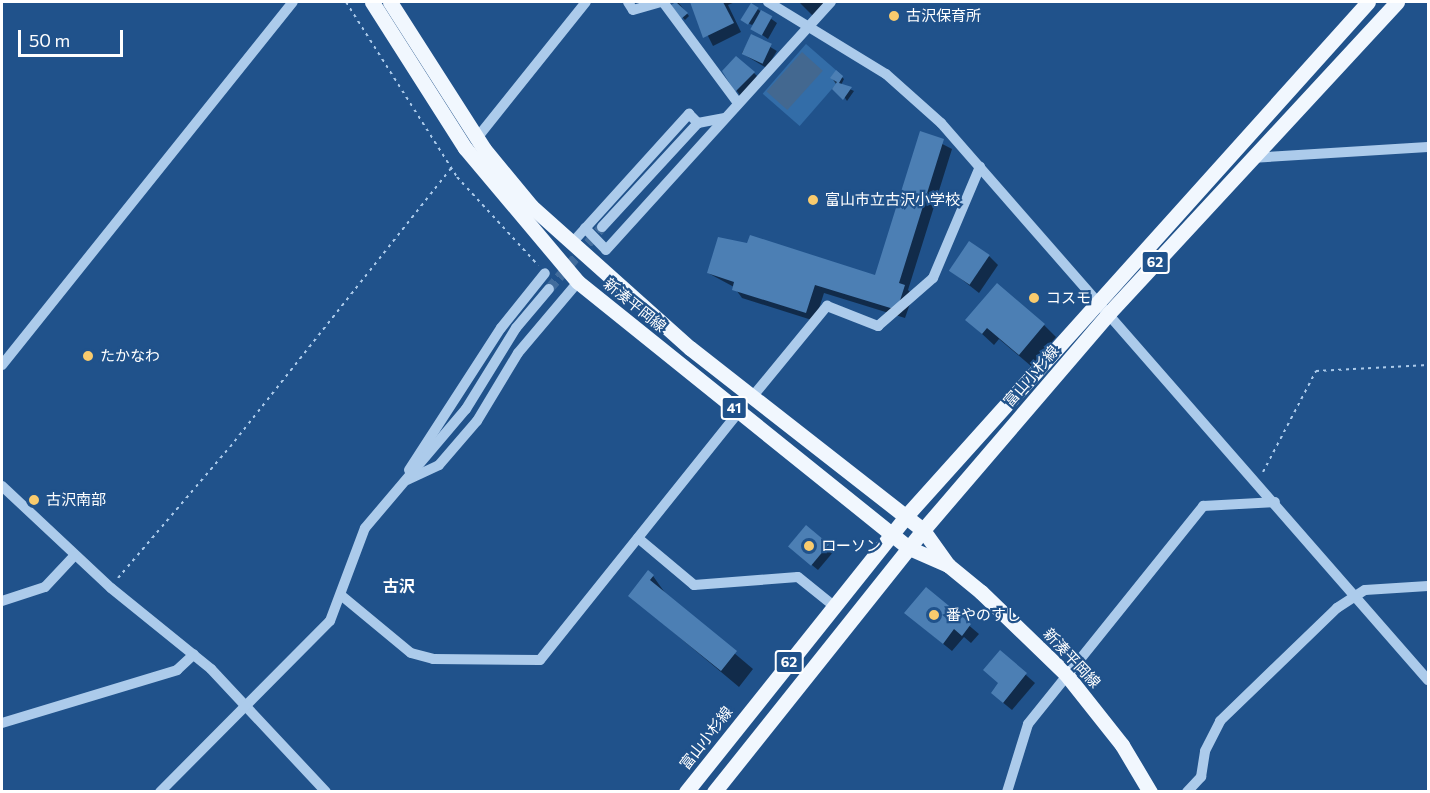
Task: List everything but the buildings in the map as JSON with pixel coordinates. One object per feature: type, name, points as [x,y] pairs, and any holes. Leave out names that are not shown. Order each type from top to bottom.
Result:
[{"type":"main road","name":"新湊平岡線","points":[[372,2],[465,148],[578,282],[909,548],[948,565]]},
{"type":"main road","name":"新湊平岡線","points":[[390,2],[477,138],[571,244],[753,396],[923,530],[948,565],[1065,673],[1122,745],[1150,792]]},
{"type":"main road","name":"富山小杉線","points":[[686,792],[906,516],[1097,300],[1368,2]]},
{"type":"main road","name":"富山小杉線","points":[[714,792],[923,530],[1109,313],[1248,158],[1397,2]]},
{"type":"street","points":[[2,364],[293,2]]},
{"type":"street","points":[[477,138],[586,2]]},
{"type":"street","points":[[628,2],[633,10],[662,2],[738,103]]},
{"type":"street","points":[[768,2],[910,91],[1109,313],[1428,680]]},
{"type":"street","points":[[585,228],[606,250],[831,2]]},
{"type":"street","points":[[571,244],[688,114],[698,123]]},
{"type":"street","points":[[602,228],[698,123],[724,118]]},
{"type":"street","points":[[1248,158],[1428,147]]},
{"type":"street","points":[[753,396],[827,306],[878,326],[933,278],[980,167]]},
{"type":"street","points":[[404,481],[419,449],[501,328],[545,273]]},
{"type":"street","points":[[404,481],[439,465],[477,421],[518,353],[578,282]]},
{"type":"street","points":[[160,792],[245,703],[330,621],[342,596],[365,528],[466,409],[516,328],[549,289]]},
{"type":"street","points":[[342,596],[411,653],[434,659],[540,660],[739,412]]},
{"type":"street","points":[[2,486],[74,556],[194,654],[245,703],[326,792]]},
{"type":"street","points":[[1007,792],[1028,724],[1065,673],[1203,506],[1275,502]]},
{"type":"street","points":[[638,538],[694,585],[798,577],[834,606]]},
{"type":"street","points":[[2,601],[45,587],[74,556]]},
{"type":"street","points":[[1187,792],[1201,777],[1205,751],[1220,722],[1355,596],[1365,590],[1428,586]]},
{"type":"street","points":[[2,723],[177,670],[194,654]]},
{"type":"path","points":[[346,2],[451,168],[545,273]]},
{"type":"path","points":[[111,588],[230,447],[451,168]]},
{"type":"path","points":[[1258,483],[1316,371],[1428,365]]},
{"type":"shaded area","points":[[806,44],[843,76],[800,126],[763,94]]},
{"type":"shaded area","points":[[802,52],[823,71],[787,110],[767,91]]},
{"type":"tunnel","points":[[549,289],[602,227]]},
{"type":"place","name":"古沢保育所","points":[[894,16]]},
{"type":"place","name":"富山市立古沢小学校","points":[[813,200]]},
{"type":"place","name":"コスモ","points":[[1034,298]]},
{"type":"place","name":"たかなわ","points":[[88,356]]},
{"type":"place","name":"古沢南部","points":[[34,500]]},
{"type":"place","name":"ローソン","points":[[809,546]]},
{"type":"place","name":"番やのすし","points":[[934,615]]},
{"type":"district","name":"古沢","points":[[399,586]]}]
